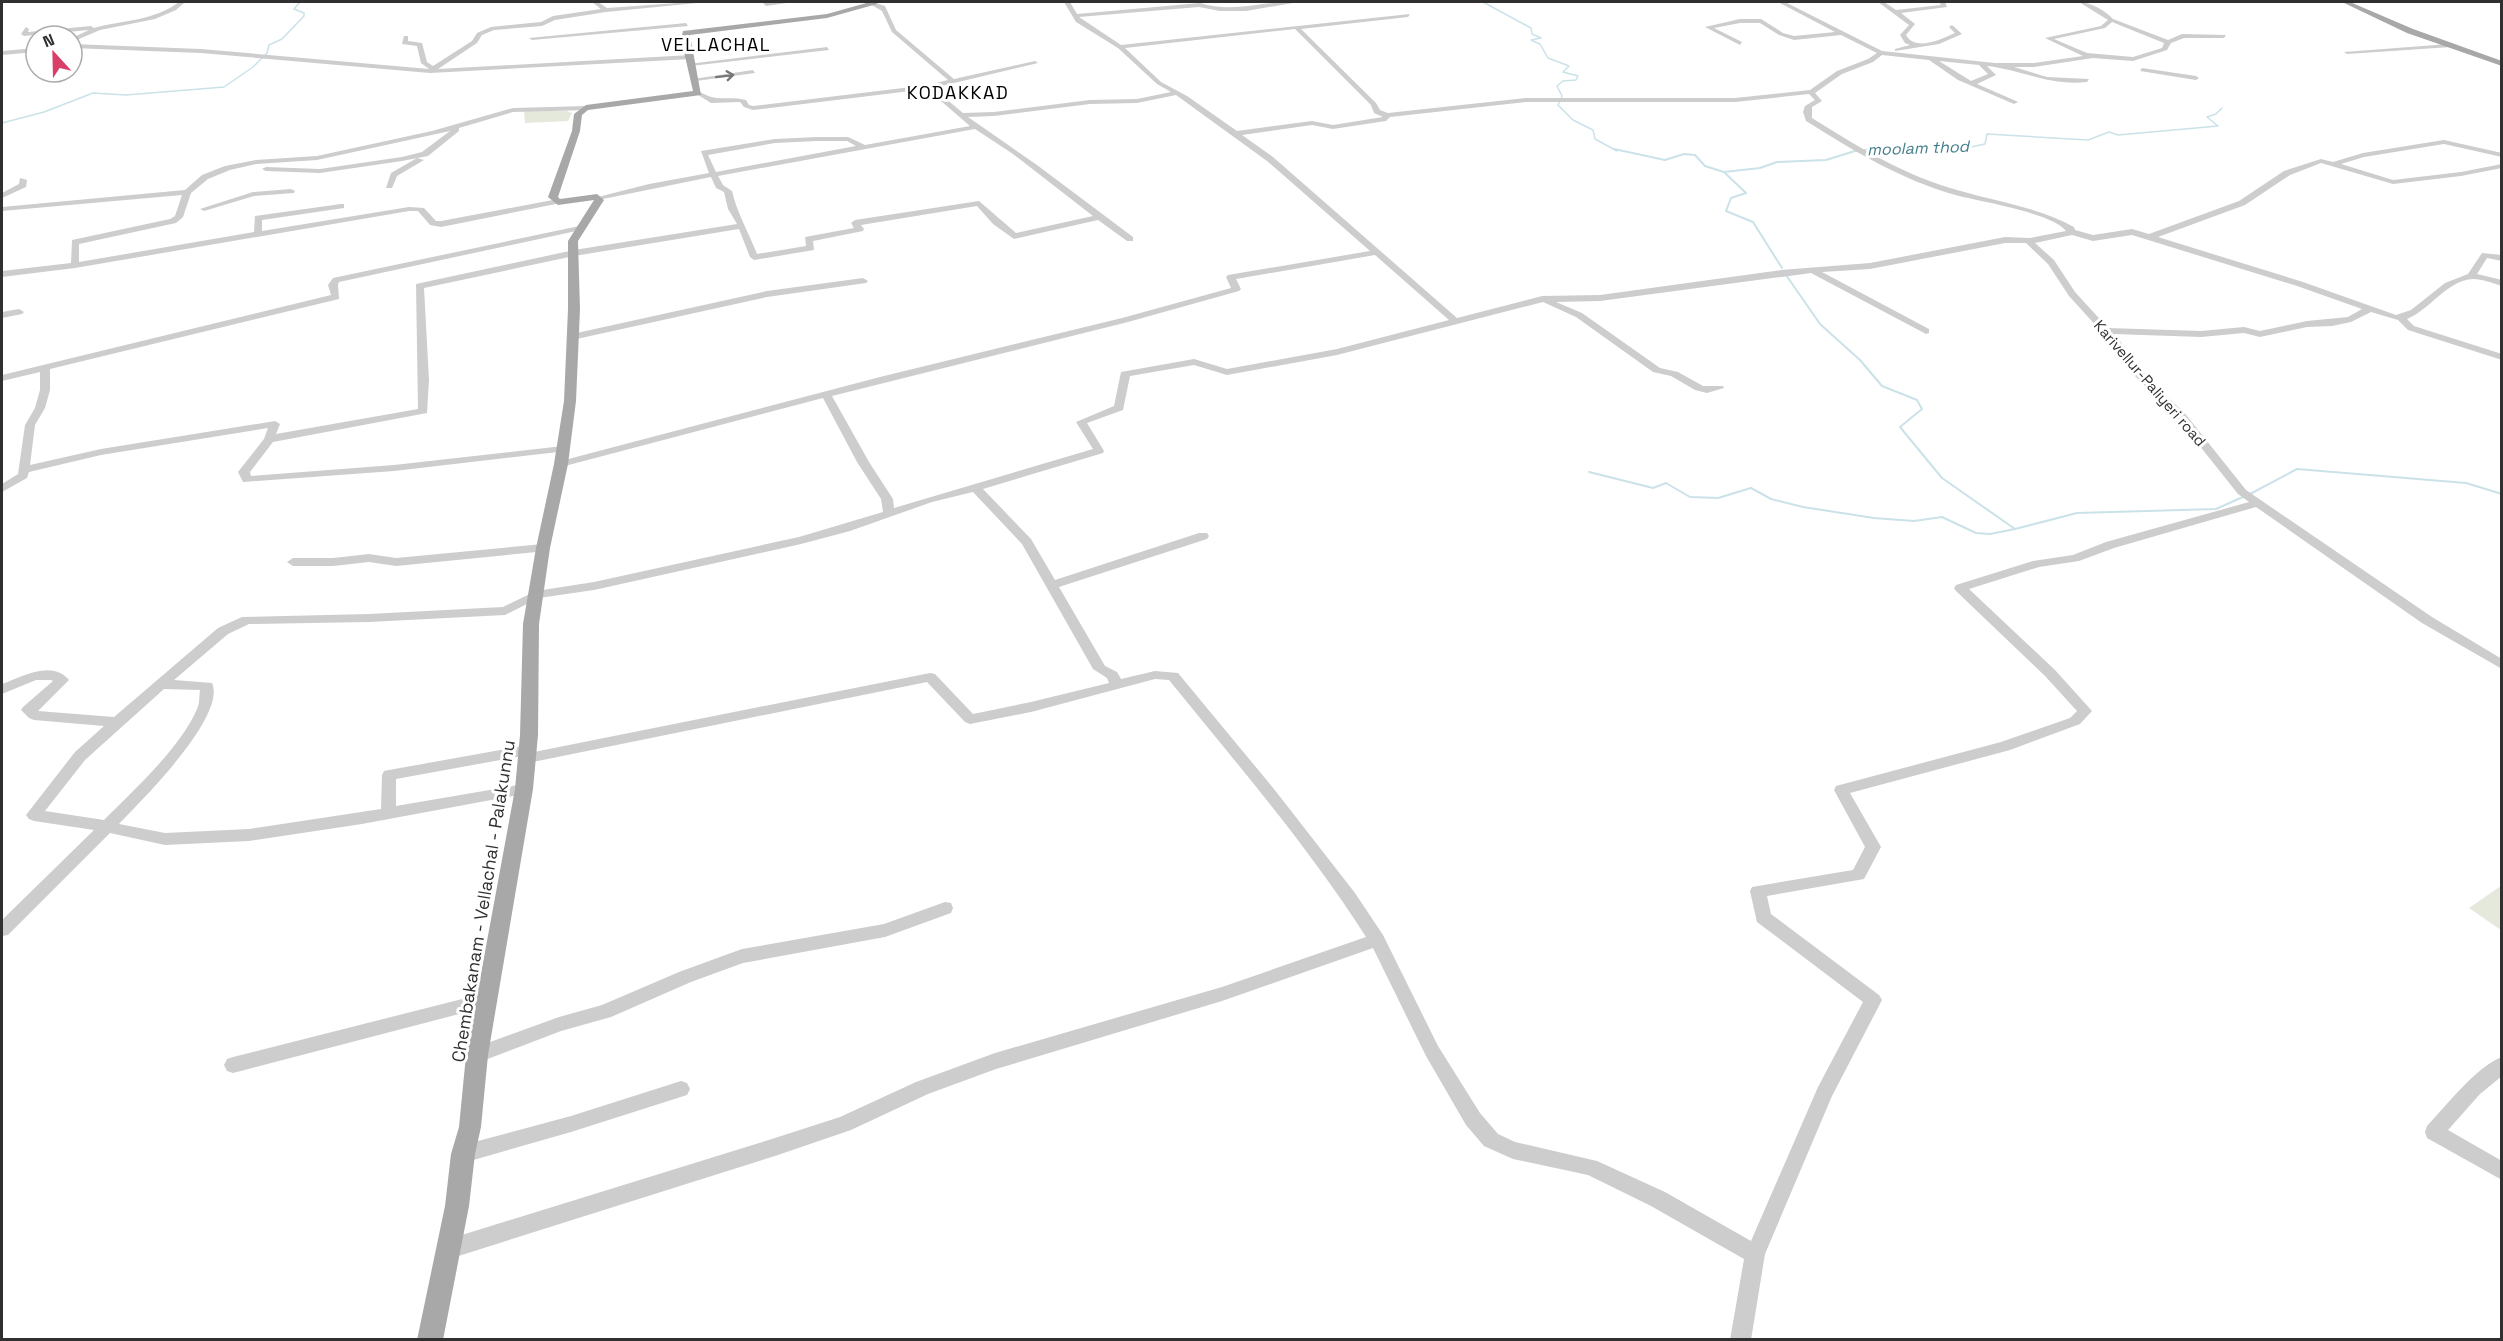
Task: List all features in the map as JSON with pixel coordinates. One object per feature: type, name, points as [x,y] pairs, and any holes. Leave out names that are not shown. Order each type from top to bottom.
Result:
[{"type":"main road","points":[[2345,2],[2410,31],[2502,64]]},
{"type":"main road","points":[[598,198],[558,201],[553,197],[576,132],[578,114],[586,108],[697,86],[686,29],[813,18],[857,10],[873,3]]},
{"type":"main road","name":"Chembakanam - Vellachal - Palakunnu","points":[[430,1340],[457,1206],[463,1154],[470,1127],[477,1055],[511,851],[524,789],[528,754],[531,624],[570,400],[573,241],[597,204],[598,198]]},
{"type":"street","points":[[84,35],[159,15],[182,2]]},
{"type":"street","points":[[596,2],[606,10]]},
{"type":"street","points":[[431,70],[475,42],[479,34],[493,28],[542,24],[553,18],[606,10],[694,2],[686,29],[532,38]]},
{"type":"street","points":[[765,2],[766,4],[790,2]]},
{"type":"street","points":[[1067,2],[1078,21],[1120,47],[1149,75],[1185,97],[1270,159],[1455,321]]},
{"type":"street","points":[[1075,16],[1200,5],[1208,9],[1232,9],[1296,2]]},
{"type":"street","points":[[1781,2],[1884,53],[1981,64],[2034,64],[2090,57],[2048,38],[2103,27],[2111,20]]},
{"type":"street","points":[[1881,2],[1912,24],[1902,35],[1907,42],[1917,46]]},
{"type":"street","points":[[1895,12],[1946,6],[1942,2]]},
{"type":"street","points":[[2082,2],[2108,16],[2111,20],[2168,42],[2192,34],[2224,36]]},
{"type":"street","points":[[873,3],[886,9],[892,29],[952,81]]},
{"type":"street","points":[[1120,47],[1408,15]]},
{"type":"street","points":[[1740,43],[1708,27],[1740,21],[1761,21],[1781,34],[1794,38],[1845,33]]},
{"type":"street","points":[[84,28],[92,27],[90,30],[93,31]]},
{"type":"street","points":[[1296,27],[1374,104],[1377,111],[1388,115],[1495,102],[1561,99],[1735,100],[1811,92],[1822,88],[1834,76],[1884,53],[1937,43],[1959,34],[1952,27]]},
{"type":"street","points":[[406,37],[404,43],[420,44],[424,63],[431,70]]},
{"type":"street","points":[[2085,55],[2133,59],[2165,49],[2168,42]]},
{"type":"street","points":[[2347,52],[2449,46]]},
{"type":"street","points":[[84,48],[128,47],[431,70],[691,61],[827,49]]},
{"type":"street","points":[[2,53],[24,51]]},
{"type":"street","points":[[2118,58],[2142,70],[2196,78]]},
{"type":"street","points":[[1932,59],[1948,74],[1963,82],[1972,83],[1996,97],[2014,102]]},
{"type":"street","points":[[753,72],[697,86],[711,101],[740,100],[744,101],[746,106],[753,108],[928,87],[1035,63]]},
{"type":"street","points":[[1972,83],[1993,75],[1981,64]]},
{"type":"street","points":[[2004,65],[2022,74],[2058,81],[2087,80]]},
{"type":"street","points":[[2142,70],[2150,78]]},
{"type":"street","points":[[928,87],[976,127],[1009,146],[1099,217],[1130,238]]},
{"type":"street","points":[[1811,92],[1819,101],[1809,106],[1807,112],[1809,119],[1861,150],[1930,184],[2017,206],[2058,222],[2072,232],[2093,238],[2132,232],[2395,318],[2409,316],[2451,283],[2471,276],[2502,283]]},
{"type":"street","points":[[962,115],[1004,113],[1090,102],[1137,101],[1176,93]]},
{"type":"street","points":[[2,209],[187,192],[205,177],[228,168],[256,162],[317,158],[459,126],[513,110],[586,108]]},
{"type":"street","points":[[1234,134],[1312,123],[1333,127],[1351,125],[1386,119],[1388,115]]},
{"type":"street","points":[[249,170],[320,171],[425,154],[459,126]]},
{"type":"street","points":[[598,198],[976,127]]},
{"type":"street","points":[[863,147],[848,139],[817,139],[775,141],[704,153],[712,175],[722,189],[728,191],[732,209],[742,226],[754,257],[811,248],[808,238],[860,230],[855,223],[979,203],[996,222],[1014,236],[1099,217]]},
{"type":"street","points":[[2335,164],[2363,155],[2444,141],[2502,155]]},
{"type":"street","points":[[389,186],[394,175],[423,159],[425,154]]},
{"type":"street","points":[[2150,237],[2242,203],[2262,188],[2298,167],[2321,161],[2393,182],[2461,174],[2502,166]]},
{"type":"street","points":[[2,196],[23,185],[23,180]]},
{"type":"street","points":[[204,209],[253,194],[291,191]]},
{"type":"street","points":[[75,265],[75,242],[173,221],[182,212],[187,192]]},
{"type":"street","points":[[2,274],[75,265],[420,208],[433,223],[441,224],[558,201]]},
{"type":"street","points":[[258,235],[258,218],[341,206]]},
{"type":"street","points":[[182,212],[224,207]]},
{"type":"street","points":[[304,210],[307,227]]},
{"type":"street","points":[[269,439],[423,411],[425,379],[420,338],[419,286],[574,253],[742,226]]},
{"type":"street","points":[[2,378],[336,297],[333,285],[336,280],[581,227]]},
{"type":"street","points":[[524,789],[249,835],[165,840],[109,827],[34,815],[80,756],[117,722],[223,631],[247,620],[369,618],[505,611],[536,595],[594,586],[801,540],[928,500],[1099,451],[1081,422],[1119,408],[1125,374],[1194,362],[1227,372],[1337,352],[1542,299],[1600,298],[1811,270],[1870,266],[2005,240],[2030,241],[2072,232]]},
{"type":"street","name":"Karivellur-Paliyeri road","points":[[2030,241],[2051,262],[2072,294],[2123,350],[2142,378],[2183,418],[2242,492],[2427,620],[2502,665]]},
{"type":"street","points":[[24,470],[101,452],[274,424],[269,439],[244,472],[247,480],[562,456],[1125,320],[1236,289],[1231,277],[1378,252]]},
{"type":"street","points":[[2471,276],[2484,256],[2502,258]]},
{"type":"street","points":[[1811,270],[1926,331]]},
{"type":"street","points":[[572,337],[767,294],[863,281]]},
{"type":"street","points":[[1542,299],[1579,315],[1657,370],[1674,374],[1699,388],[1707,390],[1719,388]]},
{"type":"street","points":[[2104,331],[2201,334],[2244,330],[2260,334],[2291,327],[2341,321],[2370,309]]},
{"type":"street","points":[[2,315],[19,312]]},
{"type":"street","points":[[2401,318],[2411,328],[2502,357]]},
{"type":"street","points":[[2,489],[19,481],[24,470],[30,425],[40,408],[45,390],[45,368]]},
{"type":"street","points":[[826,394],[856,446],[862,462],[887,499],[889,514]]},
{"type":"street","points":[[975,488],[1027,542],[1100,669],[1112,675],[1117,685]]},
{"type":"street","points":[[1740,1340],[1755,1254],[1824,1093],[1873,1000],[1763,917],[1758,891],[1857,875],[1873,847],[1841,790],[2005,746],[2075,721],[2085,711],[2050,673],[1960,588],[2037,564],[2075,558],[2110,544],[2257,503]]},
{"type":"street","points":[[1053,585],[1203,536]]},
{"type":"street","points":[[293,562],[333,562],[369,558],[396,562],[543,548]]},
{"type":"street","points":[[2,689],[26,678],[48,674],[62,680],[28,710],[34,715],[117,722]]},
{"type":"street","points":[[388,813],[389,775],[528,754],[930,677],[969,719],[1031,707],[1155,675],[1173,676],[1269,793],[1349,897],[1377,940],[1432,1051],[1473,1119],[1491,1140],[1513,1150],[1590,1167],[1658,1199],[1755,1254]]},
{"type":"street","points":[[2,930],[65,865],[109,827],[192,732],[204,712],[209,691],[207,686],[160,684]]},
{"type":"street","points":[[477,1055],[559,1024],[605,1012],[685,977],[742,956],[885,930],[945,908]]},
{"type":"street","points":[[448,1249],[775,1147],[844,1124],[922,1088],[995,1061],[1222,994],[1377,940]]},
{"type":"street","points":[[233,1065],[486,1000]]},
{"type":"street","points":[[2502,1065],[2474,1088],[2434,1132],[2502,1172]]},
{"type":"street","points":[[463,1154],[571,1124],[681,1089]]},
{"type":"shaded area","points":[[524,111],[572,113],[568,121],[525,123]]},
{"type":"shaded area","points":[[2501,886],[2501,930],[2469,908]]},
{"type":"waterway","points":[[2,123],[44,112],[93,93],[126,95],[224,87],[253,67],[267,53],[269,45],[282,39],[304,16],[304,13],[294,9],[300,2]]},
{"type":"waterway","points":[[1483,2],[1531,28],[1532,34],[1541,38],[1531,40],[1540,44],[1548,58],[1569,66],[1563,72],[1578,76],[1576,80],[1563,81],[1557,86],[1562,96],[1558,105],[1573,120],[1593,130],[1595,139],[1617,151]]},
{"type":"waterway","name":"moolam thod","points":[[1857,151],[1925,145],[1966,148],[1985,144],[1987,134],[2088,140],[2109,132],[2118,135],[2218,126],[2207,117],[2216,114],[2222,108]]},
{"type":"waterway","points":[[1614,149],[1665,160],[1684,154],[1695,155],[1705,166],[1724,172]]},
{"type":"waterway","name":"moolam thod","points":[[1724,172],[1760,168],[1777,162],[1826,160],[1855,151],[1874,149]]},
{"type":"waterway","points":[[1724,172],[1746,193],[1731,198],[1726,211],[1753,222],[1782,268]]},
{"type":"waterway","points":[[1786,275],[1820,324],[1860,360],[1882,386],[1917,400],[1922,409],[1900,427],[1942,478],[2015,529]]},
{"type":"waterway","points":[[2250,494],[2297,469],[2466,483],[2502,494]]},
{"type":"waterway","points":[[1589,472],[1653,488],[1666,483],[1690,497],[1718,498],[1751,488],[1771,499],[1803,507],[1874,518],[1914,521],[1942,517],[1976,533],[1990,534],[2015,529]]},
{"type":"waterway","points":[[2015,529],[2077,513],[2216,509],[2245,496]]},
{"type":"district","name":"VELLACHAL","points":[[716,44]]},
{"type":"district","name":"KODAKKAD","points":[[958,92]]}]
